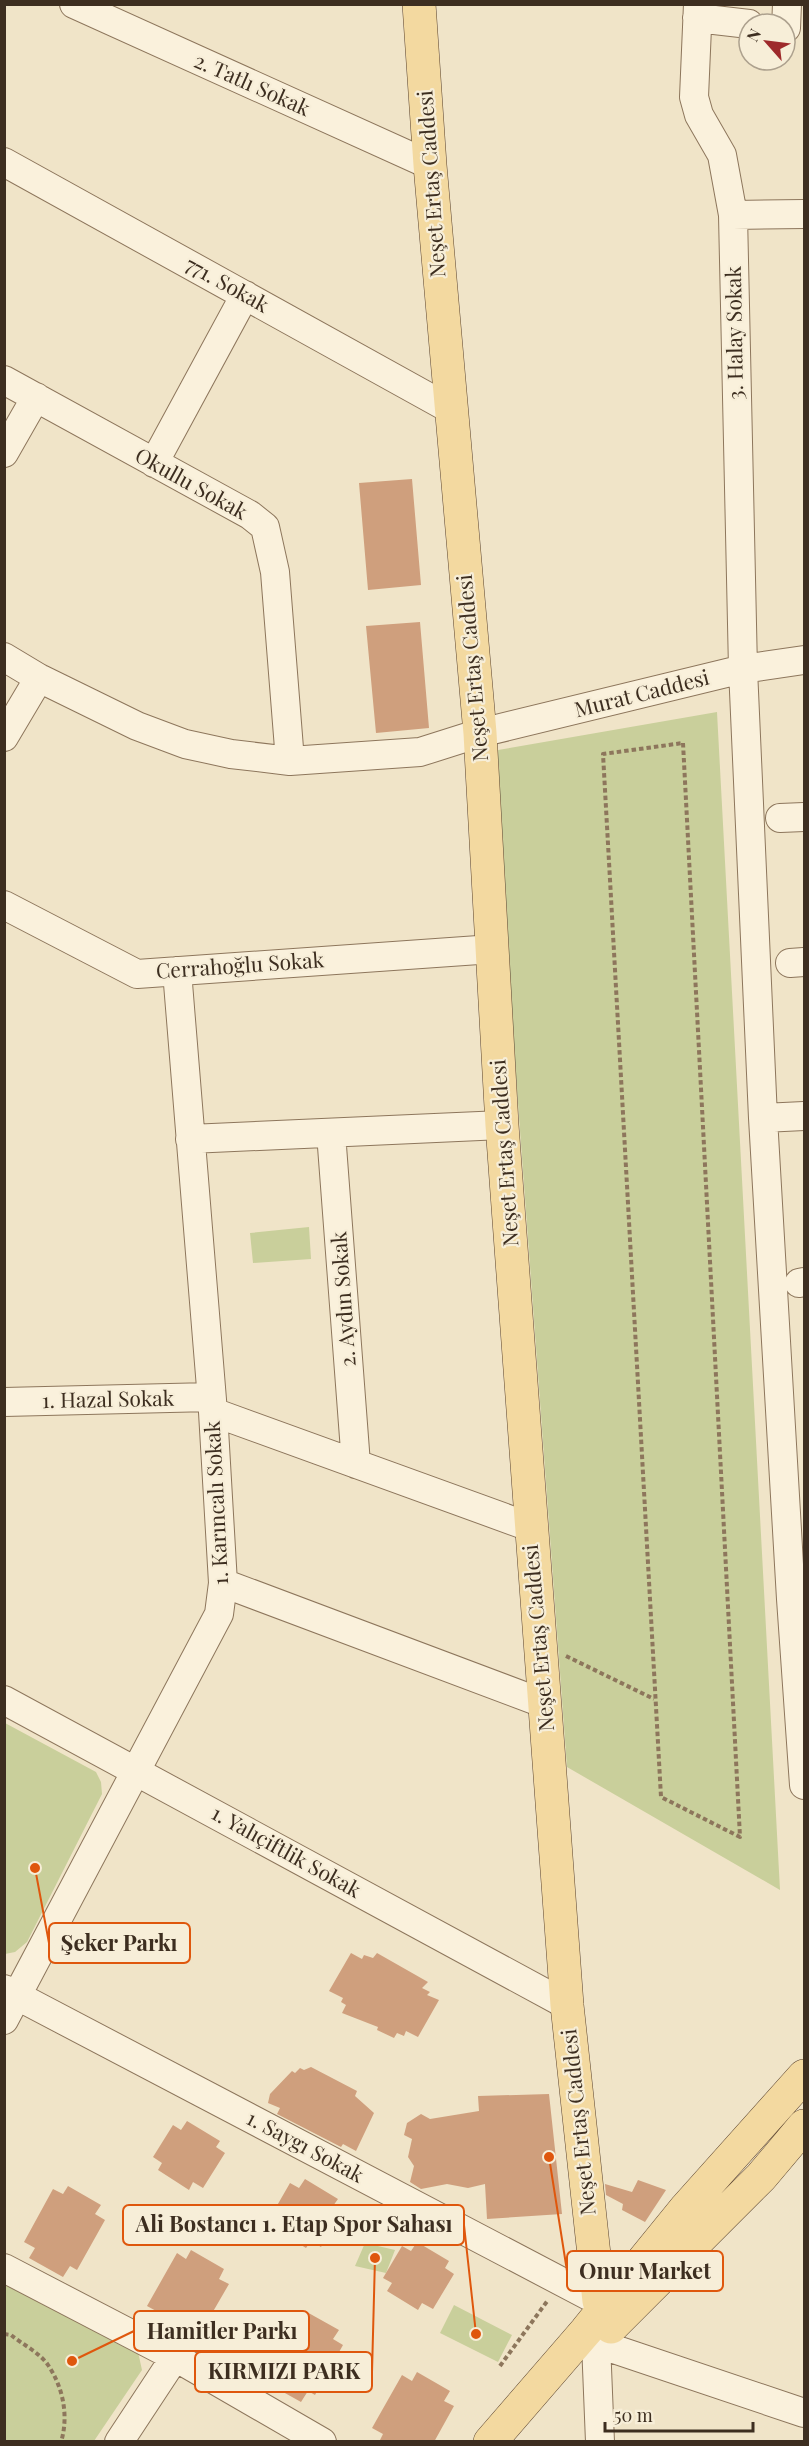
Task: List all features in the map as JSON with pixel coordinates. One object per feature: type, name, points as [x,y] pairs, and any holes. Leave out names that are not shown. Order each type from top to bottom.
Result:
[{"type":"main road","name":"Neşet Ertaş Caddesi","points":[[420,4],[430,165],[450,409],[480,733],[502,1125],[567,2005],[602,2303]]},
{"type":"main road","points":[[490,2442],[602,2303],[804,2076]]},
{"type":"main road","points":[[507,2442],[596,2343],[767,2170],[804,2126]]},
{"type":"street","name":"2. Tatlı Sokak","points":[[74,4],[430,165]]},
{"type":"street","points":[[698,11],[737,21]]},
{"type":"street","name":"3. Halay Sokak","points":[[698,11],[694,96],[702,123],[722,155],[733,215],[743,669],[764,1118],[791,1599],[804,1785]]},
{"type":"street","name":"771. Sokak","points":[[4,162],[450,409]]},
{"type":"street","points":[[733,215],[804,214]]},
{"type":"street","points":[[154,463],[245,295]]},
{"type":"street","name":"Okullu Sokak","points":[[4,380],[250,515],[265,527],[275,572],[290,761]]},
{"type":"street","points":[[4,453],[36,397]]},
{"type":"street","name":"Murat Caddesi","points":[[4,657],[39,678],[137,726],[185,744],[231,754],[290,761],[420,752],[480,733],[743,669],[804,660]]},
{"type":"street","points":[[4,737],[39,678]]},
{"type":"street","name":"Cerrahoğlu Sokak","points":[[4,905],[137,974],[493,949]]},
{"type":"street","name":"1. Karıncalı Sokak","points":[[9,2001],[138,1770],[219,1614],[223,1582],[212,1405],[177,971]]},
{"type":"street","points":[[764,1118],[804,1116]]},
{"type":"street","points":[[190,1139],[502,1125]]},
{"type":"street","name":"2. Aydın Sokak","points":[[331,1133],[356,1464]]},
{"type":"street","name":"1. Hazal Sokak","points":[[4,1402],[212,1405]]},
{"type":"street","points":[[212,1405],[356,1464],[530,1527]]},
{"type":"street","points":[[223,1582],[545,1704]]},
{"type":"street","name":"1. Yalıçiftlik Sokak","points":[[4,1700],[138,1770],[567,2005]]},
{"type":"street","name":"1. Saygı Sokak","points":[[9,2001],[602,2303]]},
{"type":"street","points":[[4,2268],[176,2357],[322,2442]]},
{"type":"street","points":[[600,2442],[596,2343],[804,2413]]},
{"type":"street","points":[[118,2442],[176,2357]]},
{"type":"path","points":[[683,743],[740,1838],[661,1797],[655,1699],[603,754],[683,743]]},
{"type":"path","points":[[540,1644],[655,1699]]},
{"type":"path","points":[[500,2366],[562,2283]]},
{"type":"path","points":[[4,2334],[11,2335],[47,2363],[63,2398],[65,2429],[61,2442]]},
{"type":"green space","points":[[717,712],[780,1890],[567,1767],[492,751]]},
{"type":"green space","points":[[309,1227],[311,1259],[253,1263],[250,1233]]},
{"type":"green space","points":[[5,1723],[96,1772],[101,1782],[102,1794],[27,1942],[15,1952],[5,1954]]},
{"type":"green space","points":[[365,2243],[395,2250],[386,2273],[355,2266]]},
{"type":"green space","points":[[4,2283],[138,2352],[142,2370],[94,2441],[5,2441]]},
{"type":"green space","points":[[454,2305],[512,2335],[498,2362],[440,2333]]},
{"type":"building","points":[[412,479],[421,585],[368,590],[359,483]]},
{"type":"building","points":[[420,622],[429,728],[376,733],[366,626]]},
{"type":"building","points":[[351,1953],[362,1959],[364,1955],[373,1958],[377,1953],[428,1982],[422,1988],[430,1992],[427,1995],[439,2000],[418,2037],[406,2031],[404,2036],[397,2033],[394,2038],[377,2030],[378,2027],[342,2013],[346,2005],[341,2002],[343,1998],[329,1991]]},
{"type":"building","points":[[311,2067],[357,2091],[355,2096],[374,2113],[356,2151],[343,2144],[341,2147],[277,2114],[280,2108],[268,2103],[270,2094],[292,2071],[295,2073],[300,2068],[304,2070]]},
{"type":"building","points":[[549,2094],[562,2214],[487,2219],[485,2184],[468,2188],[447,2184],[421,2189],[410,2182],[414,2166],[408,2157],[412,2139],[404,2135],[407,2123],[421,2114],[430,2119],[479,2111],[478,2096]]},
{"type":"building","points":[[187,2121],[220,2141],[216,2147],[225,2153],[203,2188],[193,2182],[189,2190],[158,2170],[162,2163],[153,2157],[173,2125],[181,2130]]},
{"type":"building","points":[[305,2179],[338,2199],[333,2206],[343,2211],[321,2247],[311,2241],[306,2248],[275,2229],[280,2221],[271,2216],[290,2183],[299,2188]]},
{"type":"building","points":[[638,2180],[666,2190],[645,2222],[622,2210],[623,2204],[606,2195],[605,2184],[632,2192]]},
{"type":"building","points":[[68,2186],[101,2205],[95,2214],[105,2220],[77,2270],[70,2266],[63,2277],[29,2258],[35,2248],[24,2242],[53,2189],[63,2194]]},
{"type":"building","points":[[417,2242],[449,2261],[445,2268],[454,2274],[433,2309],[422,2303],[418,2310],[387,2291],[392,2283],[383,2278],[402,2246],[411,2251]]},
{"type":"building","points":[[191,2250],[224,2269],[219,2279],[229,2284],[200,2334],[193,2330],[187,2342],[152,2323],[158,2312],[147,2306],[177,2253],[186,2259]]},
{"type":"building","points":[[305,2311],[339,2330],[333,2339],[343,2345],[315,2395],[308,2391],[301,2402],[267,2383],[273,2373],[262,2367],[291,2314],[301,2319]]},
{"type":"building","points":[[417,2372],[450,2391],[444,2401],[454,2406],[434,2442],[379,2442],[383,2434],[372,2428],[402,2375],[412,2381]]},
{"type":"place","name":"Şeker Parkı","points":[[35,1868]]},
{"type":"place","name":"Onur Market","points":[[549,2157]]},
{"type":"place","name":"KIRMIZI PARK","points":[[375,2258]]},
{"type":"place","name":"Ali Bostancı 1. Etap Spor Sahası","points":[[476,2334]]},
{"type":"place","name":"Hamitler Parkı","points":[[72,2361]]}]
